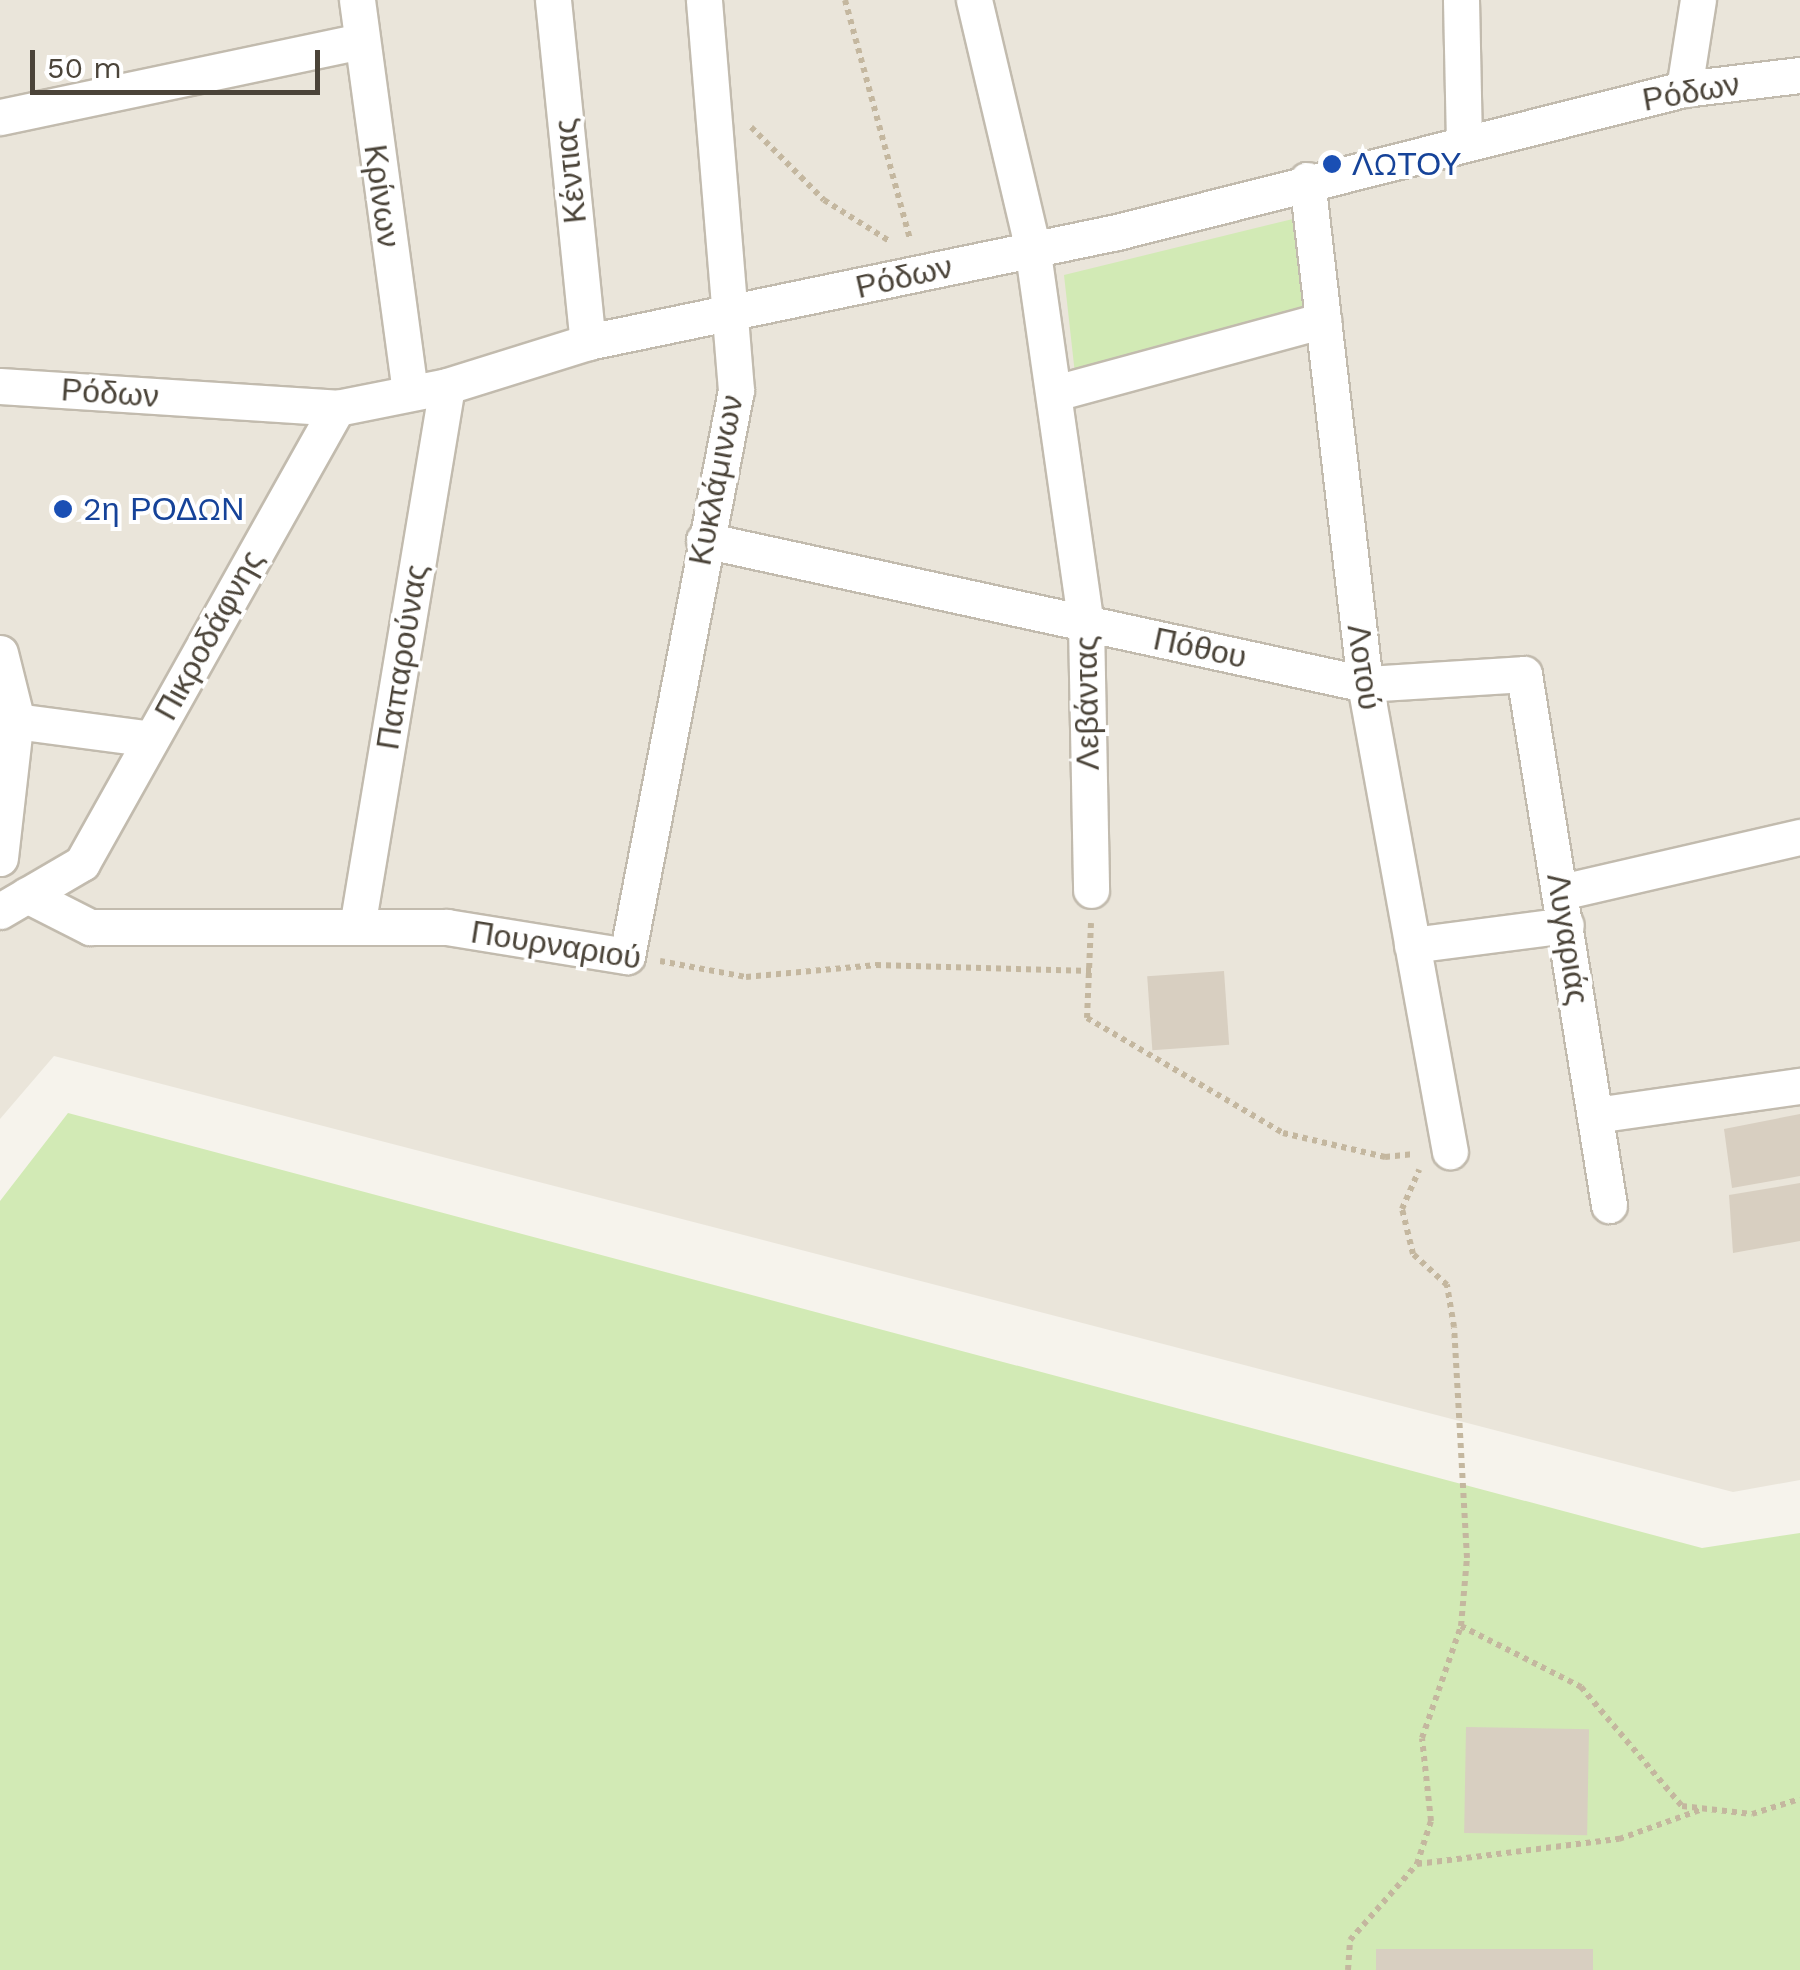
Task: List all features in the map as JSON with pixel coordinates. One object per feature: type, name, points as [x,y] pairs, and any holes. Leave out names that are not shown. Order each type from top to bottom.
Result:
[{"type":"street","name":"Κρίνων","points":[[357,0],[410,392]]},
{"type":"street","name":"Κέντιας","points":[[553,0],[588,342]]},
{"type":"street","name":"Κυκλάμινων","points":[[627,956],[704,540],[736,390],[704,0]]},
{"type":"street","name":"Λεβάντας","points":[[974,0],[1032,246],[1086,624],[1091,890]]},
{"type":"street","points":[[1461,0],[1464,140]]},
{"type":"street","points":[[1684,89],[1698,0]]},
{"type":"street","points":[[0,117],[360,42]]},
{"type":"street","name":"Ρόδων","points":[[0,386],[336,408],[447,386],[588,342],[732,316],[1684,89],[1800,75]]},
{"type":"street","name":"Λοτού","points":[[1307,180],[1365,684],[1450,1151]]},
{"type":"street","points":[[1055,393],[1323,320]]},
{"type":"street","name":"Παπαρούνας","points":[[357,927],[447,386]]},
{"type":"street","name":"Πικροδάφνης","points":[[14,903],[82,863],[336,408]]},
{"type":"street","name":"Πόθου","points":[[704,540],[1365,684],[1524,674]]},
{"type":"street","points":[[0,654],[8,718],[0,858]]},
{"type":"street","name":"Λυγαριάς","points":[[1524,674],[1609,1205]]},
{"type":"street","points":[[8,718],[151,739]]},
{"type":"street","points":[[1412,946],[1563,909],[1800,837]]},
{"type":"street","name":"Πουρναριού","points":[[14,903],[90,927],[446,927],[627,956]]},
{"type":"street","points":[[1595,1114],[1800,1086]]},
{"type":"path","points":[[709,71],[770,153],[824,200],[914,254],[845,0]]},
{"type":"path","points":[[1091,890],[1092,971],[1087,1018],[1283,1133],[1385,1157],[1450,1151]]},
{"type":"path","name":"Πουρναριού","points":[[627,956],[746,977],[876,966],[1092,971]]},
{"type":"path","points":[[1348,1970],[1350,1940],[1418,1864],[1431,1822],[1422,1738],[1447,1687],[1461,1626],[1467,1558],[1454,1327],[1447,1285],[1414,1254],[1402,1209],[1414,1172],[1450,1151]]},
{"type":"path","points":[[1461,1626],[1581,1687],[1682,1806],[1752,1814],[1800,1799]]},
{"type":"path","points":[[1418,1864],[1619,1839],[1706,1808]]},
{"type":"shaded area","points":[[0,0],[1800,0],[1800,1480],[1733,1492],[54,1056],[0,1119]]},
{"type":"green space","points":[[1297,218],[1307,310],[1075,374],[1064,275]]},
{"type":"green space","points":[[68,1113],[1702,1548],[1800,1533],[1800,1970],[0,1970],[0,1201]]},
{"type":"building","points":[[1224,971],[1229,1045],[1152,1050],[1147,976]]},
{"type":"building","points":[[1800,1114],[1800,1176],[1732,1188],[1724,1129]]},
{"type":"building","points":[[1800,1183],[1800,1241],[1733,1253],[1729,1195]]},
{"type":"building","points":[[1466,1727],[1589,1729],[1587,1835],[1464,1833]]},
{"type":"building","points":[[1376,1949],[1593,1949],[1593,1970],[1376,1970]]},
{"type":"place","name":"ΛΩΤΟΥ","points":[[1332,164]]},
{"type":"place","name":"2η ΡΟΔΩΝ","points":[[63,509]]}]
